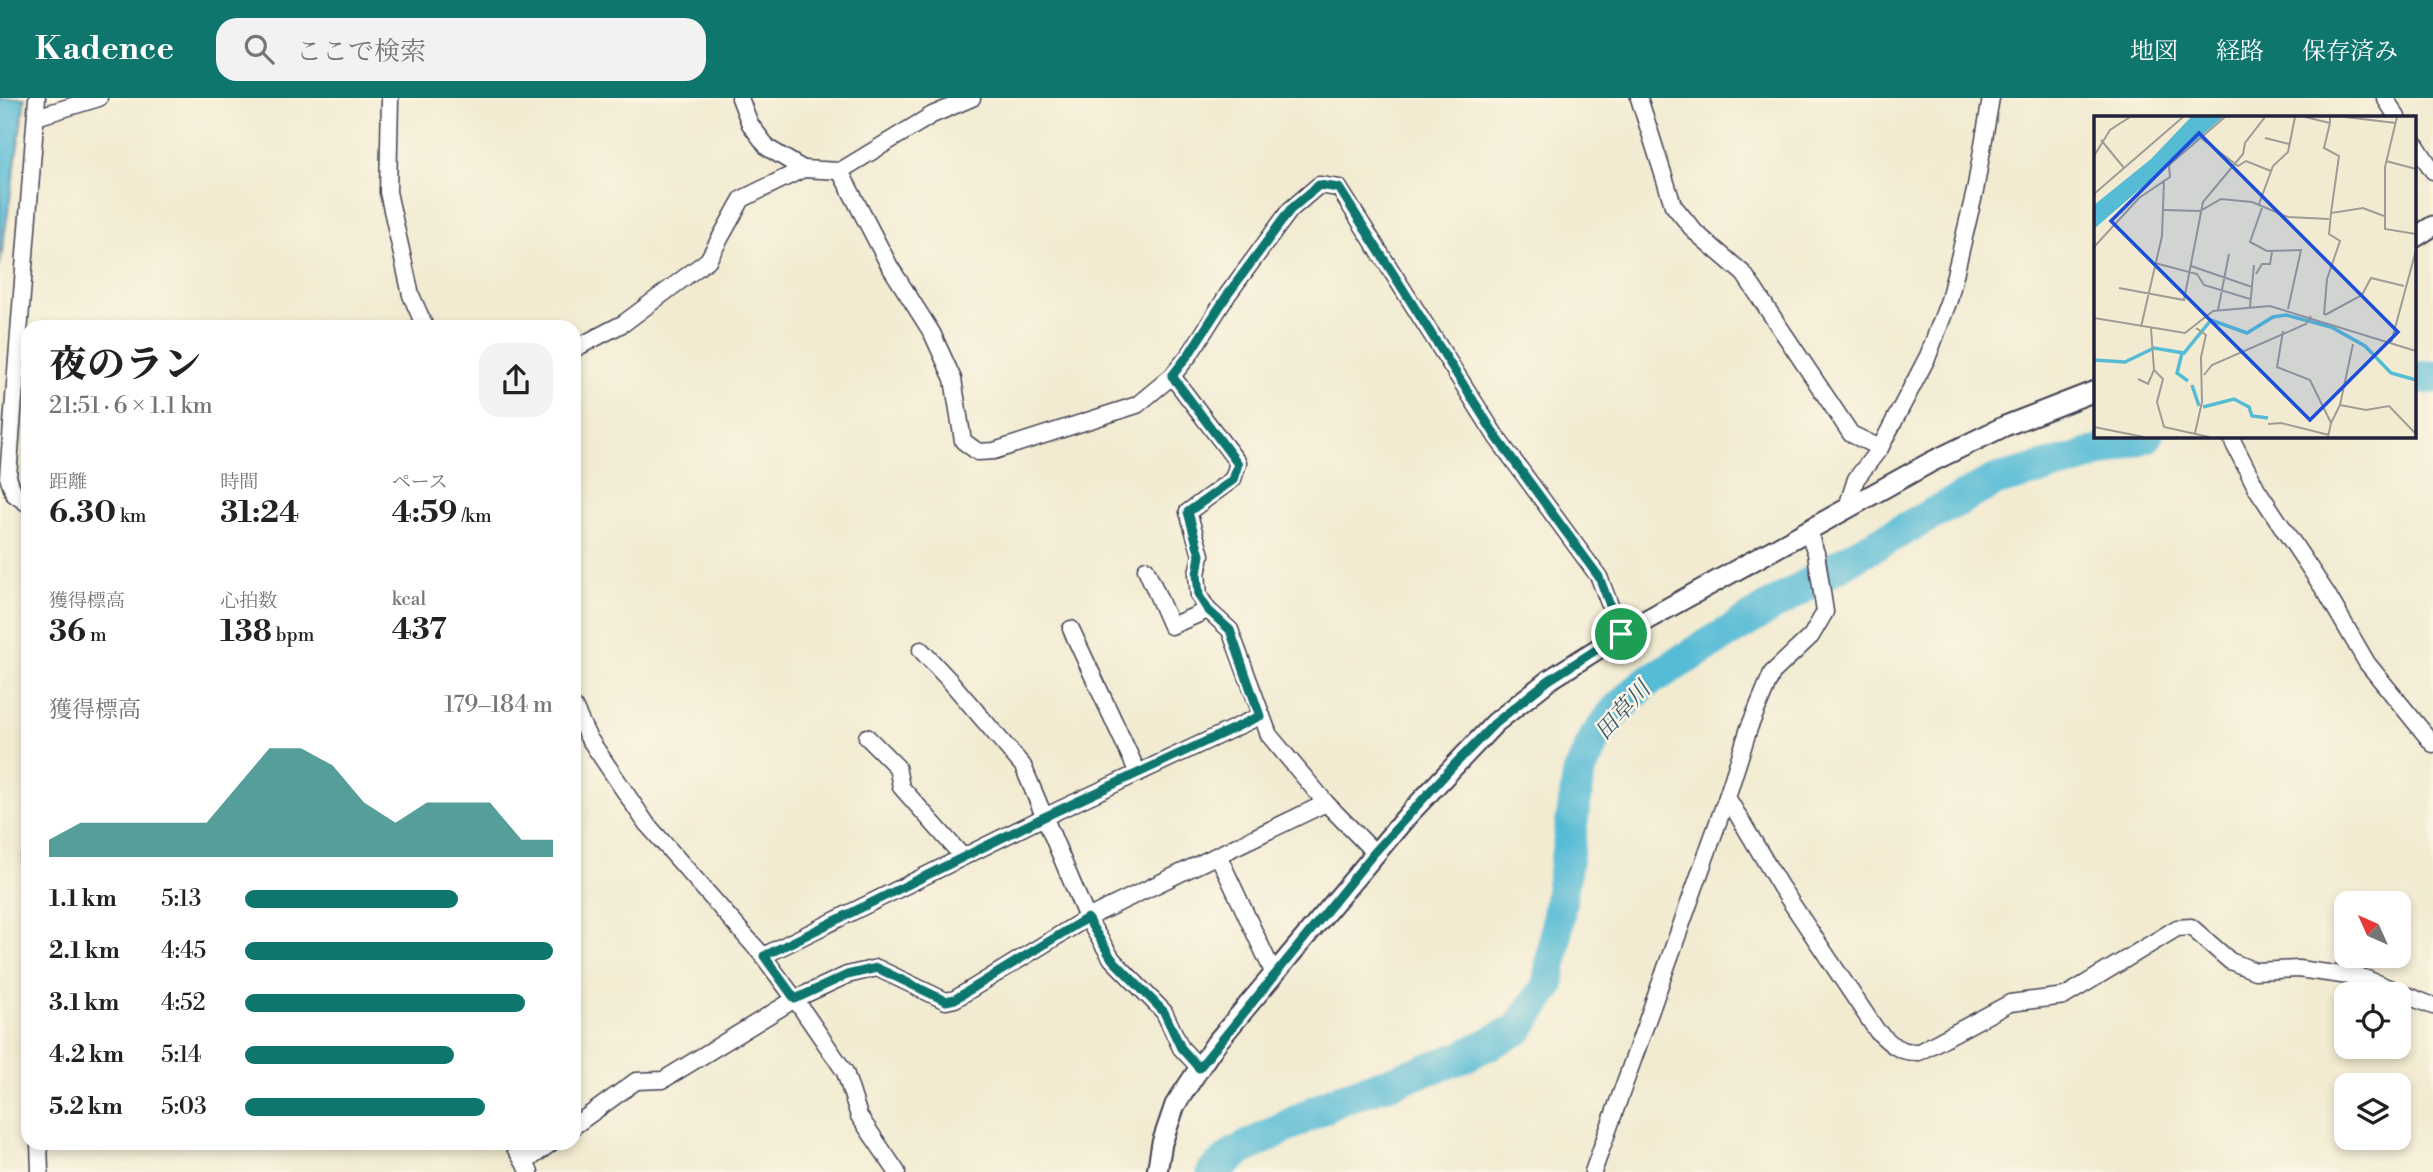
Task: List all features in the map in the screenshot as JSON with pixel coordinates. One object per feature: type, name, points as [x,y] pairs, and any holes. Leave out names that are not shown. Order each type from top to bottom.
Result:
[{"type":"street","points":[[21,499],[14,494],[8,477],[37,98]]},
{"type":"street","points":[[36,117],[99,98]]},
{"type":"street","points":[[390,98],[388,191],[411,295],[422,320]]},
{"type":"street","points":[[740,98],[750,124],[768,148],[803,169],[840,171],[932,115],[972,98]]},
{"type":"street","points":[[1639,98],[1673,205],[1695,232],[1744,275],[1852,433],[1880,448]]},
{"type":"street","points":[[1846,510],[1856,479],[1880,448],[1928,356],[1949,300],[1975,191],[1991,98]]},
{"type":"street","points":[[2385,98],[2397,116]]},
{"type":"street","points":[[2416,145],[2433,171]]},
{"type":"street","points":[[581,345],[624,323],[708,260],[742,199],[803,169]]},
{"type":"street","points":[[840,171],[889,265],[932,332],[953,379],[963,440],[978,452],[994,451],[1137,405],[1172,376],[1290,210],[1319,185],[1339,188],[1497,438],[1599,577],[1621,634]]},
{"type":"street","points":[[2416,237],[2433,226]]},
{"type":"street","points":[[1172,376],[1238,464],[1233,480],[1188,512],[1200,555],[1197,574],[1199,596],[1208,610],[1230,630],[1269,735],[1326,803],[1374,853]]},
{"type":"street","points":[[1157,1172],[1162,1143],[1175,1105],[1199,1068],[1374,853],[1495,723],[1549,680],[1621,634],[1931,462],[2005,426],[2094,391]]},
{"type":"street","points":[[2233,442],[2256,489],[2327,594],[2367,663],[2433,744]]},
{"type":"street","points":[[1593,1172],[1727,797],[1749,728],[1772,673],[1811,636],[1825,612],[1816,552],[1808,531]]},
{"type":"street","points":[[1146,569],[1171,626],[1208,610]]},
{"type":"street","points":[[1071,629],[1138,773]]},
{"type":"street","points":[[921,650],[1023,766],[1087,918],[1112,959],[1164,1012],[1181,1048],[1199,1068]]},
{"type":"street","points":[[764,956],[1044,817],[1260,716]]},
{"type":"street","points":[[581,722],[588,737],[646,823],[764,956],[795,999],[845,1072],[859,1116],[897,1172]]},
{"type":"street","points":[[867,737],[897,767],[901,787],[963,857]]},
{"type":"street","points":[[1727,797],[1780,886],[1877,1031],[1893,1047],[1906,1053],[1919,1052],[2010,1003],[2065,996],[2177,929],[2191,927],[2230,961],[2255,971],[2298,970],[2364,978],[2433,1006]]},
{"type":"street","points":[[581,1121],[636,1081],[663,1080],[795,999],[847,975],[877,968],[946,1001],[955,999],[1087,918],[1326,803]]},
{"type":"street","points":[[1219,855],[1274,974]]},
{"type":"street","points":[[39,1150],[40,1172]]},
{"type":"street","points":[[516,1150],[527,1167],[544,1150]]},
{"type":"water","points":[[0,98],[25,98],[0,265]]},
{"type":"waterway","name":"田草川","points":[[2416,379],[2433,377]]},
{"type":"waterway","name":"田草川","points":[[1213,1172],[1237,1152],[1338,1100],[1460,1058],[1518,1029],[1548,986],[1579,773],[1595,738],[1615,711],[1645,683],[1856,555],[1994,481],[2071,461],[2141,438]]},
{"type":"route","points":[[1319,185],[1339,188],[1497,438],[1599,577],[1621,634],[1549,680],[1495,723],[1454,765],[1374,853],[1199,1068],[1181,1048],[1164,1012],[1112,959],[1087,918],[955,999],[946,1001],[877,968],[847,975],[795,999],[764,956],[1044,817],[1260,716],[1230,630],[1208,610],[1199,596],[1197,574],[1200,555],[1188,512],[1233,480],[1238,464],[1172,376],[1290,210],[1319,185]]}]
